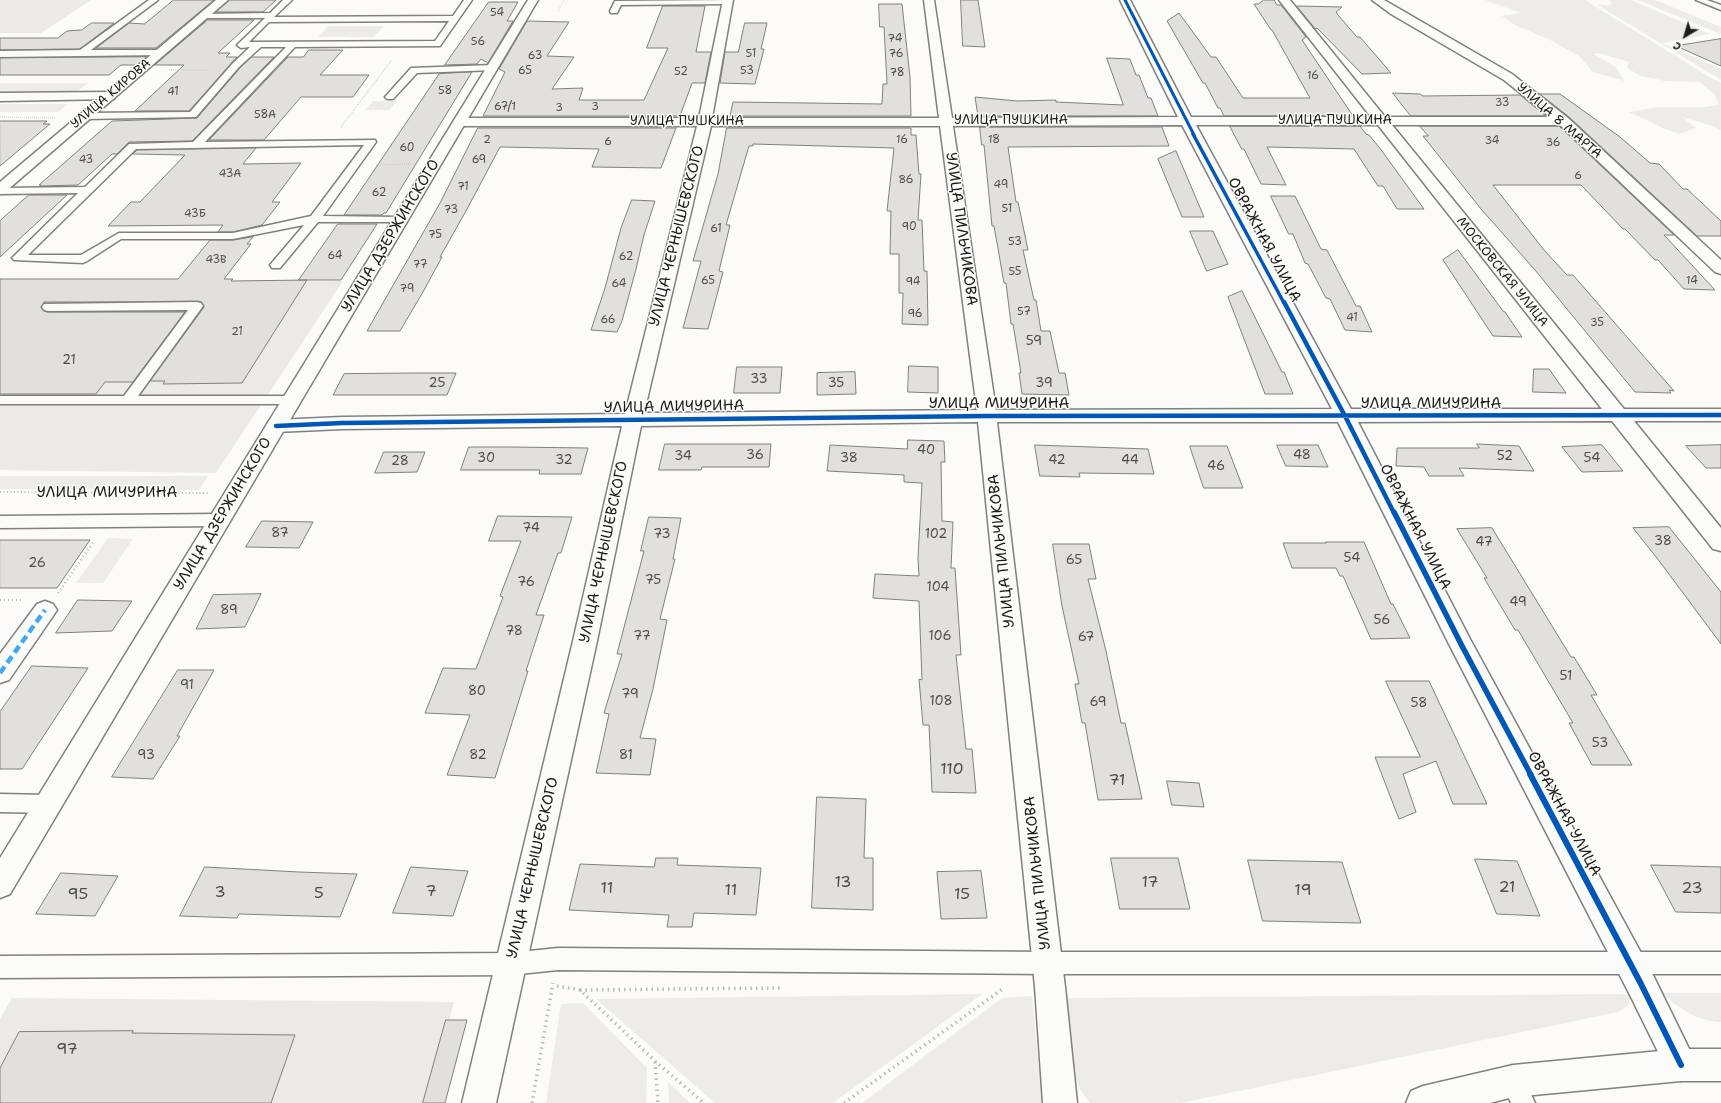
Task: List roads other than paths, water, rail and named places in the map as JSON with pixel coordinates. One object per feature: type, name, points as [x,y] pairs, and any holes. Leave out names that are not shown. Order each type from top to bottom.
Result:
[{"type":"street","name":"УЛИЦА КИРОВА","points":[[0,190],[223,0]]},
{"type":"street","name":"УЛИЦА ДЗЕРЖИНСКОГО","points":[[0,884],[533,0]]},
{"type":"street","name":"УЛИЦА ПИЛЬЧИКОВА","points":[[929,0],[987,416],[1048,963],[1060,1103]]},
{"type":"street","name":"ОВРАЖНАЯ УЛИЦА","points":[[1125,0],[1186,120],[1345,416],[1458,639],[1629,964],[1641,984],[1681,1065]]},
{"type":"street","name":"МОСКОВСКАЯ УЛИЦА","points":[[1284,0],[1721,543]]},
{"type":"street","name":"УЛИЦА 8 МАРТА","points":[[1378,0],[1395,12],[1508,78],[1563,121],[1721,269]]},
{"type":"street","name":"УЛИЦА ЧЕРНЫШЕВСКОГО","points":[[479,1103],[583,648],[633,419],[705,122],[728,1]]},
{"type":"street","points":[[0,97],[109,96]]},
{"type":"street","name":"УЛИЦА ПУШКИНА","points":[[460,122],[1186,120],[1563,121]]},
{"type":"street","name":"УЛИЦА МИЧУРИНА","points":[[276,426],[342,423],[987,416],[1721,415]]},
{"type":"street","points":[[0,673],[45,610]]},
{"type":"street","points":[[1423,1103],[1518,1092],[1681,1065],[1721,1065]]},
{"type":"lane","points":[[82,53],[154,0]]},
{"type":"lane","points":[[288,0],[241,45],[437,44],[468,0]]},
{"type":"lane","points":[[1700,0],[1721,8]]},
{"type":"lane","points":[[614,11],[618,3],[728,1]]},
{"type":"lane","points":[[204,16],[270,18],[455,18]]},
{"type":"lane","points":[[196,145],[293,44]]},
{"type":"lane","points":[[86,116],[193,115],[236,65],[258,45]]},
{"type":"lane","points":[[0,54],[161,52]]},
{"type":"lane","points":[[390,97],[414,70],[492,68]]},
{"type":"lane","points":[[276,265],[315,219],[371,142],[133,146],[18,258],[83,259],[119,236],[233,236],[315,219],[400,220]]},
{"type":"lane","points":[[0,190],[88,190]]},
{"type":"lane","points":[[48,307],[197,306],[128,400]]},
{"type":"lane","points":[[0,400],[292,400]]},
{"type":"lane","points":[[0,522],[219,520]]},
{"type":"lane","points":[[0,803],[48,804]]},
{"type":"lane","points":[[0,967],[508,973],[558,959],[1048,963],[1721,963]]}]
